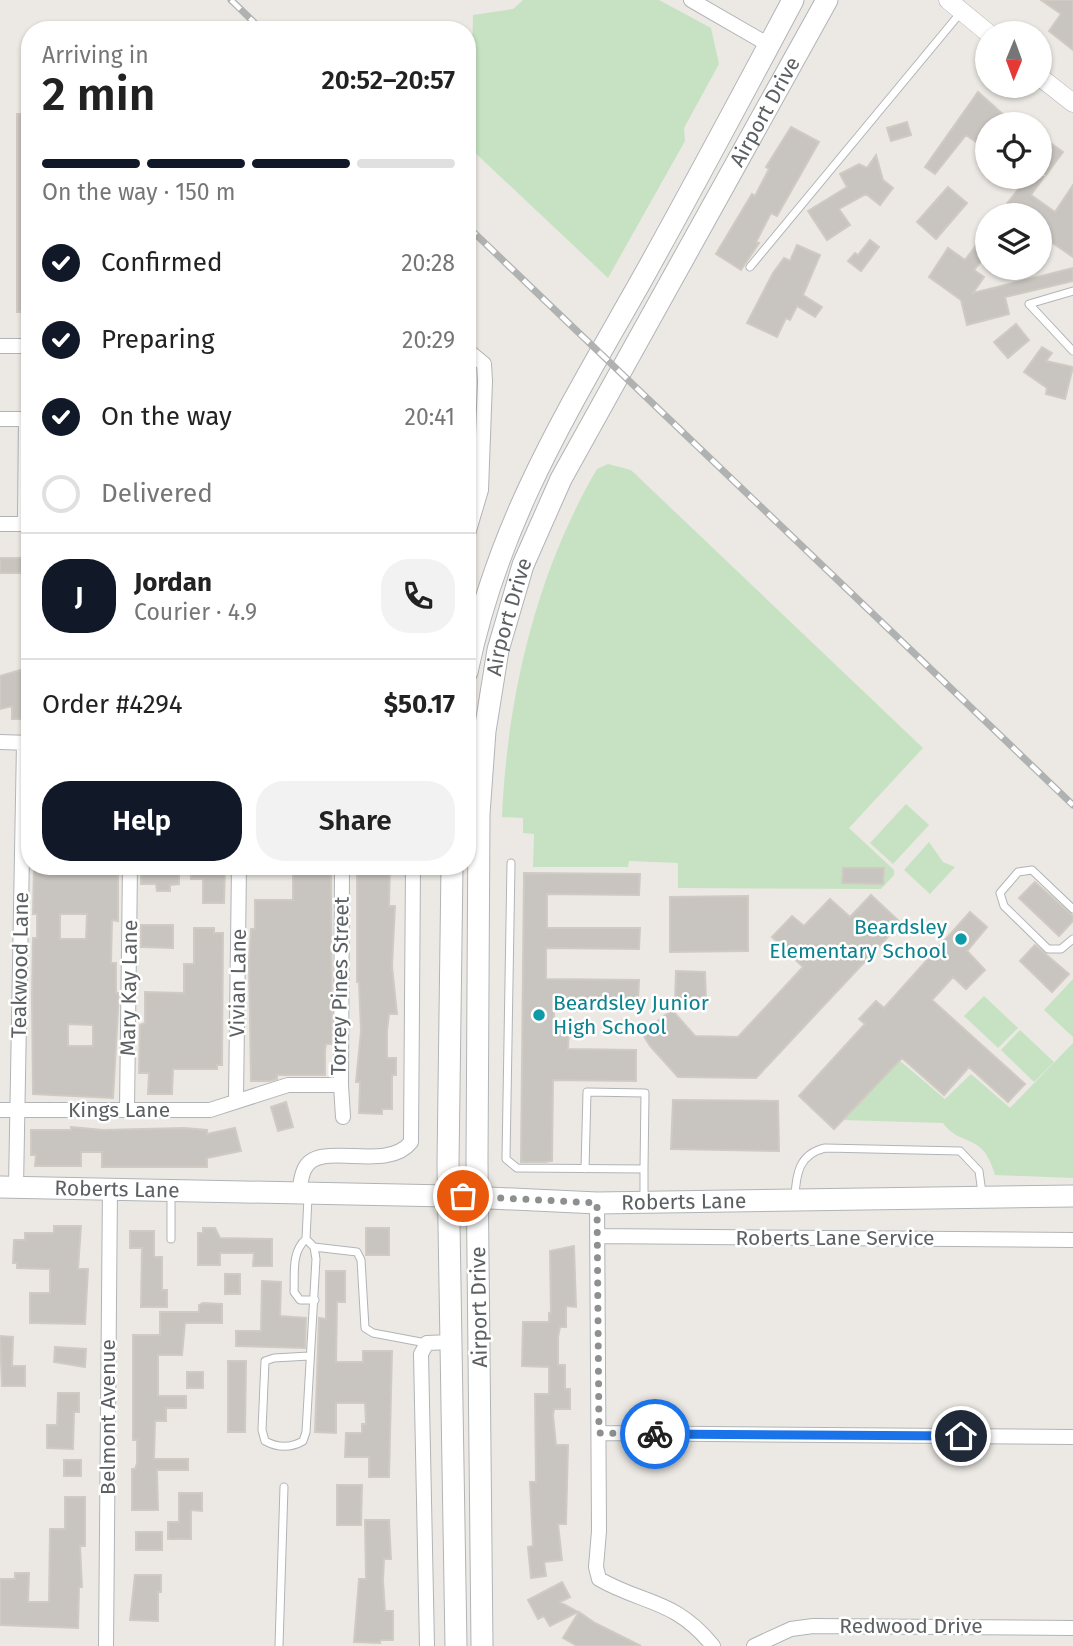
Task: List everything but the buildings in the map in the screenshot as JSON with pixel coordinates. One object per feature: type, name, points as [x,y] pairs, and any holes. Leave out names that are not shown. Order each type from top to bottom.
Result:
[{"type":"main road","name":"Airport Drive","points":[[476,638],[494,571],[534,474],[793,0]]},
{"type":"main road","name":"Airport Drive","points":[[482,1646],[478,1197],[480,792],[490,693],[509,608],[532,541],[566,469],[827,0]]},
{"type":"main road","name":"Airport Drive","points":[[452,875],[448,1196],[456,1646]]},
{"type":"main road","name":"Roberts Lane","points":[[8,1187],[448,1196],[597,1203],[1073,1196]]},
{"type":"street","points":[[691,0],[769,45]]},
{"type":"street","points":[[955,6],[975,22]]},
{"type":"street","points":[[1052,86],[1073,103]]},
{"type":"street","points":[[0,346],[21,346]]},
{"type":"street","points":[[476,356],[484,363],[485,372],[484,460],[476,507]]},
{"type":"street","points":[[0,419],[21,419]]},
{"type":"street","points":[[0,524],[21,524]]},
{"type":"street","points":[[0,742],[21,743]]},
{"type":"street","name":"Teakwood Lane","points":[[8,1187],[18,1110],[24,875]]},
{"type":"street","name":"Mary Kay Lane","points":[[127,1110],[130,875]]},
{"type":"street","name":"Vivian Lane","points":[[236,1100],[239,875]]},
{"type":"street","name":"Torrey Pines Street","points":[[236,1100],[288,1085],[341,1085],[342,875]]},
{"type":"street","points":[[303,1193],[304,1170],[310,1161],[321,1156],[382,1157],[398,1154],[411,1142],[413,875]]},
{"type":"street","points":[[341,1085],[342,1117]]},
{"type":"street","name":"Kings Lane","points":[[0,1110],[210,1110],[236,1100]]},
{"type":"street","name":"Belmont Avenue","points":[[106,1646],[110,1187]]},
{"type":"street","points":[[597,1203],[599,1531],[596,1567],[599,1579],[620,1591],[660,1603],[679,1614],[713,1646]]},
{"type":"street","name":"Roberts Lane Service","points":[[597,1236],[1073,1240]]},
{"type":"street","points":[[427,1646],[421,1354],[427,1343],[451,1342]]},
{"type":"street","points":[[599,1433],[1073,1437]]},
{"type":"street","name":"Redwood Drive","points":[[754,1646],[773,1636],[813,1626],[1073,1628]]},
{"type":"lane","points":[[750,267],[955,6]]},
{"type":"lane","points":[[1073,291],[1029,304],[1073,351]]},
{"type":"lane","points":[[511,863],[506,1159],[517,1168],[644,1169]]},
{"type":"lane","points":[[1073,909],[1032,870],[1018,872],[1000,893],[1004,905],[1048,949],[1061,949],[1073,940]]},
{"type":"lane","points":[[585,1168],[587,1092],[645,1093],[644,1202]]},
{"type":"lane","points":[[795,1200],[796,1178],[801,1164],[812,1152],[825,1148],[960,1151],[975,1163],[979,1171],[983,1198]]},
{"type":"lane","points":[[171,1189],[171,1240]]},
{"type":"lane","points":[[303,1193],[306,1239],[314,1247],[357,1252],[361,1260],[365,1328],[373,1333],[427,1343]]},
{"type":"lane","points":[[306,1239],[299,1245],[295,1256],[294,1292],[300,1300],[315,1300]]},
{"type":"lane","points":[[309,1356],[274,1358],[265,1362],[262,1430],[265,1441],[274,1446],[294,1446],[303,1441],[315,1300],[314,1247]]},
{"type":"lane","points":[[279,1646],[284,1487]]},
{"type":"green space","points":[[523,0],[659,0],[711,28],[719,64],[684,128],[685,141],[608,278],[476,154],[476,21],[473,21],[473,15],[513,9]]},
{"type":"green space","points":[[608,464],[631,470],[923,748],[849,828],[894,870],[894,875],[881,889],[678,888],[678,863],[629,861],[628,867],[533,867],[534,834],[523,833],[523,818],[502,817],[510,727],[518,682],[541,593],[557,551],[597,469]]},
{"type":"green space","points":[[906,804],[929,825],[893,864],[870,843]]},
{"type":"green space","points":[[929,842],[943,862],[955,867],[930,894],[904,870]]},
{"type":"green space","points":[[1073,979],[1073,1037],[1044,1010]]},
{"type":"green space","points":[[984,996],[1018,1028],[998,1048],[964,1016]]},
{"type":"green space","points":[[1020,1030],[1054,1062],[1034,1082],[1001,1050]]},
{"type":"green space","points":[[1073,1043],[1073,1178],[995,1175],[990,1161],[978,1146],[950,1131],[943,1123],[842,1120],[899,1060],[945,1099],[971,1074],[1010,1108]]},
{"type":"railway","points":[[231,0],[253,21]]},
{"type":"railway","points":[[476,235],[1073,805]]},
{"type":"way so far","points":[[463,1196],[597,1203],[599,1433],[655,1434]]},
{"type":"place","name":"Beardsley Elementary School","points":[[961,939]]},
{"type":"place","name":"Beardsley Junior High School","points":[[539,1015]]},
{"type":"route","points":[[655,1434],[961,1436]]}]
